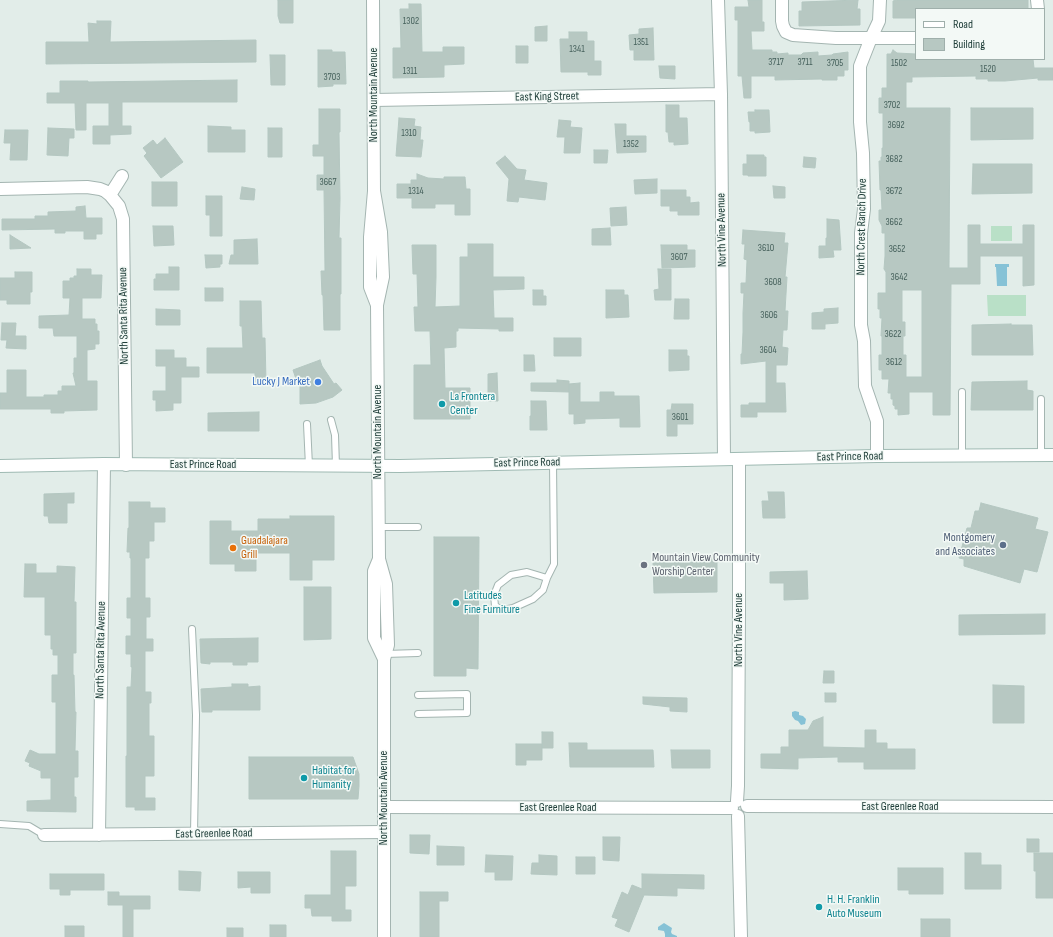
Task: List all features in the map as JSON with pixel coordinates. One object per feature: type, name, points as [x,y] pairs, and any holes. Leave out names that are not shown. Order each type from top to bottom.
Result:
[{"type":"street","name":"North Mountain Avenue","points":[[373,0],[374,191],[381,232],[383,277],[377,305],[379,559],[374,570],[374,638],[384,656],[384,937]]},
{"type":"street","name":"North Vine Avenue","points":[[718,0],[721,94],[724,459]]},
{"type":"street","points":[[782,0],[783,26],[786,32],[793,35],[802,37],[915,38]]},
{"type":"street","name":"North Crest Ranch Drive","points":[[877,456],[877,421],[865,386],[864,341],[861,325],[861,233],[864,209],[863,153],[860,122],[860,66],[870,38],[879,21],[880,0]]},
{"type":"street","name":"East King Street","points":[[374,100],[721,94]]},
{"type":"street","points":[[0,189],[87,187],[100,190],[110,195],[122,176]]},
{"type":"street","name":"North Santa Rita Avenue","points":[[110,195],[119,206],[123,219],[126,465]]},
{"type":"street","name":"East Prince Road","points":[[0,466],[104,464],[378,466],[877,456],[1047,455]]},
{"type":"street","name":"North Vine Avenue","points":[[739,459],[738,808],[741,937]]},
{"type":"street","name":"North Santa Rita Avenue","points":[[99,835],[104,464]]},
{"type":"street","name":"East Greenlee Road","points":[[384,807],[1053,807]]},
{"type":"street","name":"East Greenlee Road","points":[[44,835],[384,832]]},
{"type":"lane","points":[[962,392],[962,455]]},
{"type":"lane","points":[[1041,399],[1047,455]]},
{"type":"lane","points":[[331,420],[335,435],[336,466]]},
{"type":"lane","points":[[307,424],[309,466]]},
{"type":"lane","points":[[547,578],[527,572],[511,575],[498,585],[494,596],[495,606],[503,610],[513,608],[533,599],[543,590],[554,564],[554,462]]},
{"type":"lane","points":[[379,527],[418,526]]},
{"type":"lane","points":[[192,629],[196,715],[194,834]]},
{"type":"lane","points":[[384,656],[418,653]]},
{"type":"lane","points":[[418,694],[467,694],[467,713],[418,714]]},
{"type":"lane","points":[[0,824],[29,826],[44,835]]},
{"type":"green space","points":[[991,226],[1012,226],[1012,241],[991,241]]},
{"type":"green space","points":[[987,295],[1026,295],[1026,316],[988,316]]},
{"type":"water","points":[[995,264],[1009,264],[1009,267],[1007,267],[1007,286],[997,286]]},
{"type":"water","points":[[792,712],[799,712],[799,715],[806,719],[805,724],[801,725],[795,720],[792,716]]},
{"type":"water","points":[[664,923],[672,928],[672,934],[677,937],[665,937],[664,931],[658,930],[658,927]]},
{"type":"building","points":[[278,0],[293,0],[293,23],[280,23],[278,16]]},
{"type":"building","points":[[748,0],[762,0],[762,22],[764,22],[764,31],[751,31],[752,50],[772,50],[772,52],[777,52],[777,54],[788,53],[788,55],[801,55],[803,53],[818,52],[818,56],[848,52],[848,70],[844,70],[844,76],[837,76],[837,80],[775,80],[775,76],[751,76],[751,98],[744,98],[742,76],[738,76],[738,20],[735,20],[735,7],[749,7]]},
{"type":"building","points":[[858,0],[857,9],[860,9],[860,25],[799,26],[799,11],[802,11],[802,2]]},
{"type":"building","points":[[1028,0],[1028,8],[915,8],[915,18],[893,18],[893,1]]},
{"type":"building","points":[[409,4],[421,4],[422,52],[443,52],[443,47],[464,47],[464,64],[444,65],[444,77],[393,78],[393,48],[401,48],[400,9],[409,9]]},
{"type":"building","points":[[97,21],[111,21],[110,42],[256,40],[256,62],[46,64],[46,42],[89,42],[88,23],[97,24]]},
{"type":"building","points":[[547,26],[547,41],[535,41],[535,27]]},
{"type":"building","points":[[653,28],[654,60],[634,60],[634,50],[630,50],[629,35],[639,34],[639,29]]},
{"type":"building","points":[[569,32],[587,32],[587,41],[594,41],[594,61],[601,61],[601,75],[588,75],[588,72],[561,72],[560,39],[569,39]]},
{"type":"building","points":[[516,46],[528,46],[528,63],[516,63]]},
{"type":"building","points":[[318,50],[345,52],[346,84],[333,84],[333,86],[318,87]]},
{"type":"building","points":[[893,50],[897,53],[915,54],[915,60],[1033,60],[1034,68],[1053,68],[1053,80],[1038,80],[1038,78],[988,81],[988,79],[976,79],[976,76],[912,77],[912,82],[906,82],[906,108],[950,108],[949,268],[968,268],[968,225],[980,225],[980,244],[1023,244],[1023,225],[1034,225],[1034,285],[1023,286],[1023,256],[980,256],[980,284],[951,284],[950,415],[933,415],[933,392],[909,392],[909,414],[898,415],[898,409],[895,409],[893,399],[891,399],[891,393],[888,393],[889,379],[882,379],[882,370],[879,370],[879,355],[882,355],[882,318],[880,318],[880,309],[878,309],[878,293],[886,293],[886,272],[884,269],[885,233],[882,233],[882,226],[879,220],[879,210],[882,210],[879,161],[881,161],[883,148],[883,113],[879,113],[879,98],[882,98],[882,88],[887,88],[887,54],[891,54]],"holes":[[[902,290],[922,290],[922,377],[906,377],[906,355],[903,355],[905,322],[902,322]]]},
{"type":"building","points":[[270,55],[285,55],[285,85],[271,85]]},
{"type":"building","points":[[659,66],[675,66],[675,79],[660,78]]},
{"type":"building","points":[[237,80],[237,102],[122,102],[122,126],[131,126],[131,134],[110,135],[110,144],[93,144],[93,126],[109,126],[109,103],[86,103],[86,130],[76,130],[75,103],[47,103],[47,93],[60,93],[60,81]]},
{"type":"building","points":[[666,105],[679,105],[679,118],[687,118],[688,144],[674,145],[674,142],[669,142],[668,132],[666,132]]},
{"type":"building","points":[[971,108],[1033,108],[1033,139],[971,140]]},
{"type":"building","points":[[319,109],[340,109],[340,330],[324,330],[321,271],[325,271],[324,190],[317,190],[317,175],[324,175],[324,156],[313,156],[313,145],[319,145]]},
{"type":"building","points":[[755,110],[769,110],[770,132],[755,133],[755,131],[750,131],[748,112],[755,112]]},
{"type":"building","points":[[399,118],[415,119],[414,126],[421,127],[420,140],[423,140],[421,157],[396,156]]},
{"type":"building","points":[[559,120],[571,121],[570,127],[582,128],[580,153],[564,153],[565,137],[557,137]]},
{"type":"building","points":[[615,124],[626,124],[626,136],[646,136],[646,152],[617,153]]},
{"type":"building","points":[[208,126],[231,127],[231,130],[245,130],[245,152],[208,152]]},
{"type":"building","points":[[48,128],[74,129],[74,138],[69,138],[68,156],[47,155]]},
{"type":"building","points":[[268,128],[282,128],[282,157],[268,157]]},
{"type":"building","points":[[5,130],[28,130],[27,160],[10,160],[11,143],[4,143]]},
{"type":"building","points":[[165,138],[183,162],[161,178],[144,156],[147,153],[143,148],[153,140],[157,145]]},
{"type":"building","points":[[594,150],[608,150],[607,163],[594,163]]},
{"type":"building","points":[[747,155],[764,155],[764,157],[766,157],[766,176],[743,175],[743,164],[747,164]]},
{"type":"building","points":[[505,156],[517,169],[526,170],[524,180],[547,183],[545,200],[519,197],[518,202],[507,201],[509,179],[496,163]]},
{"type":"building","points":[[804,157],[816,158],[815,168],[803,167]]},
{"type":"building","points":[[973,164],[1032,164],[1032,193],[972,194]]},
{"type":"building","points":[[417,174],[428,178],[444,179],[444,177],[465,177],[466,189],[470,189],[470,215],[455,215],[455,204],[435,204],[435,208],[412,208],[412,198],[397,198],[397,184],[411,184],[411,180],[417,180]]},
{"type":"building","points":[[657,179],[657,193],[635,194],[634,180]]},
{"type":"building","points":[[152,182],[177,182],[177,206],[152,206]]},
{"type":"building","points":[[773,186],[785,187],[785,198],[774,198]]},
{"type":"building","points":[[242,187],[255,189],[254,200],[240,199]]},
{"type":"building","points":[[661,190],[686,190],[686,197],[690,197],[690,203],[699,202],[699,215],[678,215],[678,211],[670,211],[670,206],[661,206]]},
{"type":"building","points":[[206,196],[222,196],[222,236],[210,236],[210,215],[206,215]]},
{"type":"building","points":[[85,206],[86,218],[102,218],[102,234],[96,234],[96,239],[84,239],[84,231],[65,231],[65,233],[55,233],[55,229],[2,230],[2,219],[35,219],[35,216],[48,216],[48,212],[76,211],[76,207]]},
{"type":"building","points":[[626,207],[627,225],[611,226],[610,208]]},
{"type":"building","points":[[827,219],[839,220],[841,250],[833,250],[834,257],[819,258],[819,246],[826,246]]},
{"type":"building","points":[[153,226],[173,226],[174,245],[154,246]]},
{"type":"building","points":[[610,228],[611,245],[592,245],[592,229]]},
{"type":"building","points":[[743,230],[785,233],[784,243],[788,243],[785,277],[787,277],[785,311],[788,311],[787,330],[783,330],[782,347],[788,348],[787,365],[776,365],[776,383],[785,383],[786,412],[757,412],[757,417],[741,417],[741,405],[749,405],[749,403],[766,403],[766,361],[741,364],[744,293],[741,293],[741,283],[746,283],[747,260],[744,259],[745,244],[742,244]]},
{"type":"building","points":[[10,235],[31,248],[10,249]]},
{"type":"building","points":[[257,239],[258,264],[229,264],[231,255],[234,255],[234,240]]},
{"type":"building","points":[[468,244],[493,244],[493,277],[524,277],[524,289],[493,290],[494,318],[513,318],[513,331],[499,331],[499,329],[458,328],[458,331],[456,331],[456,347],[444,348],[445,388],[470,388],[470,419],[414,419],[414,365],[431,365],[430,331],[415,331],[414,307],[418,307],[417,274],[413,274],[412,245],[436,245],[435,307],[460,306],[460,257],[468,257]]},
{"type":"building","points":[[661,245],[687,245],[687,250],[695,250],[695,267],[662,268]]},
{"type":"building","points":[[205,255],[222,255],[222,264],[220,264],[220,267],[206,268]]},
{"type":"building","points":[[169,267],[179,267],[179,290],[154,290],[154,279],[156,279],[156,274],[169,274]]},
{"type":"building","points":[[77,269],[91,269],[91,275],[102,275],[101,298],[82,298],[82,319],[95,319],[97,331],[99,331],[99,344],[95,344],[95,349],[87,350],[87,381],[97,381],[97,410],[51,413],[51,409],[0,409],[0,393],[7,393],[7,370],[26,370],[26,397],[58,395],[58,391],[62,391],[62,386],[76,386],[73,373],[74,358],[77,358],[77,336],[54,336],[53,328],[39,328],[39,316],[69,315],[70,298],[63,298],[63,281],[70,281],[70,278],[77,276]]},
{"type":"building","points":[[658,269],[671,269],[671,300],[655,300],[654,290],[659,289]]},
{"type":"building","points":[[15,272],[32,272],[32,292],[30,292],[30,304],[7,304],[7,300],[0,300],[0,278],[15,278]]},
{"type":"building","points":[[205,288],[223,288],[223,301],[205,301]]},
{"type":"building","points":[[533,290],[543,290],[543,296],[546,296],[546,305],[533,305]]},
{"type":"building","points":[[606,290],[624,290],[624,295],[628,295],[629,317],[606,318]]},
{"type":"building","points":[[675,299],[689,299],[689,319],[674,319]]},
{"type":"building","points":[[240,301],[261,301],[262,338],[265,338],[266,382],[255,382],[255,373],[207,373],[207,348],[243,348],[242,326],[240,326]]},
{"type":"building","points":[[838,308],[838,323],[825,324],[825,329],[812,329],[812,313],[824,312],[824,309]]},
{"type":"building","points":[[156,309],[180,310],[180,325],[156,325]]},
{"type":"building","points":[[2,323],[16,323],[15,336],[26,336],[26,349],[6,348],[7,340],[1,340]]},
{"type":"building","points":[[972,325],[1032,325],[1033,355],[972,355]]},
{"type":"building","points":[[554,338],[581,338],[581,356],[554,356]]},
{"type":"building","points":[[156,350],[174,350],[174,358],[186,358],[186,367],[199,367],[199,377],[181,377],[181,403],[173,403],[173,410],[156,411],[156,400],[153,400],[153,391],[166,391],[166,366],[156,366]]},
{"type":"building","points":[[669,350],[687,350],[687,356],[689,356],[689,370],[669,371]]},
{"type":"building","points":[[524,355],[534,355],[535,371],[524,371]]},
{"type":"building","name":"Lucky J Market","points":[[320,360],[322,366],[334,384],[336,383],[342,390],[333,397],[316,403],[300,404],[300,382],[297,382],[293,370]]},
{"type":"building","points":[[497,373],[498,401],[488,401],[488,374]]},
{"type":"building","points":[[557,380],[569,381],[569,392],[531,391],[531,383],[557,383]]},
{"type":"building","points":[[1027,381],[1027,390],[1033,391],[1033,410],[971,410],[972,382]]},
{"type":"building","points":[[580,383],[580,402],[600,402],[600,392],[614,392],[614,396],[639,396],[640,427],[620,427],[620,418],[585,419],[585,423],[574,424],[574,414],[569,414],[569,384]]},
{"type":"building","points":[[531,401],[546,401],[547,430],[530,430]]},
{"type":"building","points":[[672,404],[693,404],[693,424],[677,424],[677,436],[667,436],[667,410],[671,410]]},
{"type":"building","points":[[259,412],[259,431],[208,431],[208,413]]},
{"type":"building","points":[[768,492],[784,492],[785,518],[763,518],[762,501],[769,501]]},
{"type":"building","points":[[74,493],[74,503],[67,503],[67,523],[49,523],[48,516],[44,516],[44,494]]},
{"type":"building","points":[[129,502],[150,502],[150,508],[165,508],[165,522],[154,522],[154,541],[149,541],[149,558],[145,558],[145,598],[150,598],[150,617],[146,617],[146,639],[153,639],[153,651],[145,651],[145,692],[151,692],[151,703],[149,703],[149,736],[154,736],[154,776],[145,776],[145,798],[155,798],[155,810],[135,810],[135,807],[126,807],[127,687],[131,687],[132,667],[131,654],[126,654],[126,636],[131,636],[131,618],[127,618],[127,598],[131,598],[131,558],[130,552],[127,552]]},
{"type":"building","name":"Montgomery and Associates","points":[[981,503],[1038,518],[1035,529],[1048,532],[1037,572],[1024,569],[1020,583],[964,566],[964,559],[959,558],[967,528],[971,528],[975,511],[979,511]]},
{"type":"building","points":[[290,516],[334,516],[334,560],[312,560],[312,580],[290,580],[290,553],[256,553],[256,571],[235,571],[235,564],[210,564],[210,521],[231,521],[231,531],[258,531],[258,519],[290,519]]},
{"type":"building","name":"Latitudes Fine Furniture","points":[[434,537],[479,537],[478,669],[466,668],[466,676],[434,676]]},
{"type":"building","points":[[717,554],[717,592],[654,593],[653,563],[706,562],[706,555]]},
{"type":"building","points":[[25,564],[36,564],[36,573],[57,573],[57,566],[75,567],[74,602],[76,602],[76,653],[73,653],[73,675],[76,712],[75,751],[78,751],[78,777],[74,777],[76,812],[27,811],[27,801],[51,800],[51,778],[41,778],[41,771],[29,766],[30,763],[25,761],[30,750],[39,754],[56,754],[56,702],[52,702],[52,675],[58,675],[58,655],[53,655],[53,649],[51,649],[51,635],[45,635],[45,597],[24,597]]},
{"type":"building","points":[[807,571],[808,599],[784,600],[784,583],[770,583],[770,572]]},
{"type":"building","points":[[304,587],[331,587],[331,639],[304,640]]},
{"type":"building","points":[[1045,614],[1045,634],[959,635],[959,615]]},
{"type":"building","points":[[258,638],[258,662],[247,662],[247,665],[233,665],[233,662],[210,662],[210,664],[201,663],[200,639]]},
{"type":"building","points":[[824,671],[834,671],[834,683],[823,683]]},
{"type":"building","points":[[232,684],[248,684],[248,687],[260,686],[260,710],[212,710],[212,712],[202,712],[201,689],[232,687]]},
{"type":"building","points":[[993,685],[1024,686],[1024,723],[993,723]]},
{"type":"building","points":[[825,693],[836,693],[836,702],[825,702]]},
{"type":"building","points":[[643,697],[687,698],[687,712],[670,711],[670,707],[643,704]]},
{"type":"building","points":[[823,717],[823,747],[865,748],[865,730],[876,730],[876,743],[887,743],[887,749],[915,749],[915,769],[864,769],[864,762],[838,762],[838,757],[798,758],[798,769],[761,768],[761,754],[781,754],[781,747],[789,747],[789,730],[808,730],[813,721]]},
{"type":"building","points":[[542,732],[553,732],[553,748],[542,748]]},
{"type":"building","points":[[569,743],[587,743],[587,750],[653,750],[654,767],[570,767]]},
{"type":"building","points":[[516,744],[542,744],[542,760],[526,760],[526,765],[516,765]]},
{"type":"building","points":[[671,750],[710,750],[710,768],[672,768]]},
{"type":"building","name":"Habitat for Humanity","points":[[249,757],[353,757],[359,774],[358,799],[249,799]]},
{"type":"building","points":[[410,835],[430,835],[429,854],[410,853]]},
{"type":"building","points":[[603,837],[620,837],[619,861],[603,860]]},
{"type":"building","points":[[1027,839],[1039,839],[1039,852],[1027,852]]},
{"type":"building","points":[[437,846],[464,847],[464,865],[437,865]]},
{"type":"building","points":[[331,851],[356,851],[356,886],[345,886],[345,910],[351,910],[351,921],[332,921],[332,916],[312,916],[311,908],[305,908],[305,895],[331,895]]},
{"type":"building","points":[[965,853],[981,853],[981,865],[1001,865],[1001,889],[965,889]]},
{"type":"building","points":[[1034,853],[1053,853],[1053,898],[1036,898]]},
{"type":"building","points":[[486,855],[513,856],[512,880],[495,880],[495,872],[485,872]]},
{"type":"building","points":[[539,855],[557,856],[557,875],[531,874],[532,863],[539,863]]},
{"type":"building","points":[[576,857],[595,857],[595,874],[576,874]]},
{"type":"building","points":[[898,868],[943,868],[943,894],[909,894],[909,890],[898,890]]},
{"type":"building","points":[[179,871],[201,872],[200,891],[179,890]]},
{"type":"building","points":[[238,872],[270,872],[270,893],[251,893],[251,887],[238,888]]},
{"type":"building","points":[[50,874],[104,874],[104,890],[70,890],[70,895],[60,895],[60,889],[50,889]]},
{"type":"building","points":[[642,874],[704,875],[704,889],[677,888],[677,896],[644,895],[629,932],[615,926],[618,919],[612,917],[622,892],[628,895],[632,885],[642,889]]},
{"type":"building","points":[[108,892],[119,892],[119,896],[150,896],[150,909],[133,909],[133,937],[123,937],[123,905],[108,905]]},
{"type":"building","points":[[420,892],[448,892],[448,901],[439,901],[439,937],[420,937]]},
{"type":"building","points":[[921,919],[950,919],[950,937],[921,937]]},
{"type":"building","points":[[270,925],[286,925],[286,937],[270,937]]},
{"type":"building","points":[[65,926],[84,926],[84,937],[65,937]]},
{"type":"building","points":[[227,928],[243,928],[243,937],[227,937]]},
{"type":"place","name":"Lucky J Market","points":[[318,382]]},
{"type":"place","name":"La Frontera Center","points":[[442,404]]},
{"type":"place","name":"Montgomery and Associates","points":[[1003,545]]},
{"type":"place","name":"Guadalajara Grill","points":[[233,548]]},
{"type":"place","name":"Mountain View Community Worship Center","points":[[644,565]]},
{"type":"place","name":"Latitudes Fine Furniture","points":[[456,603]]},
{"type":"place","name":"Habitat for Humanity","points":[[304,778]]},
{"type":"place","name":"H. H. Franklin Auto Museum","points":[[819,907]]}]
